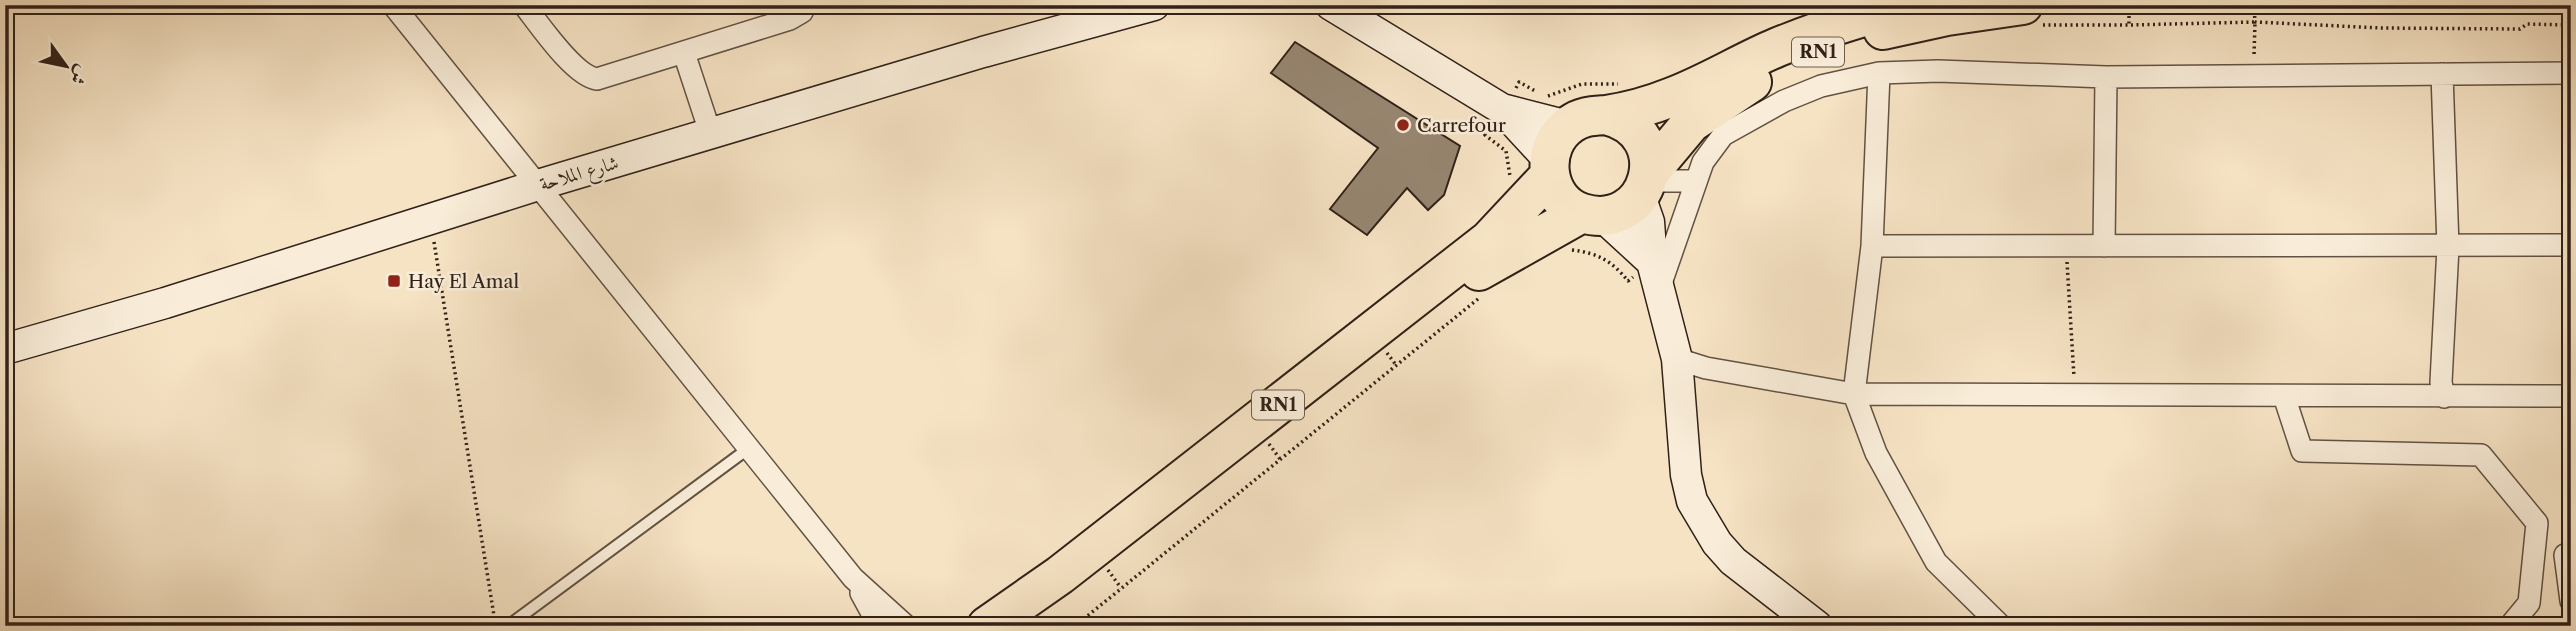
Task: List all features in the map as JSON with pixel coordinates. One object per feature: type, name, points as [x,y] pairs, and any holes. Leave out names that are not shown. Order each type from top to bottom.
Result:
[{"type":"highway","name":"RN1","points":[[987,626],[1060,575],[1489,240],[1549,168],[1552,147],[1567,126],[1592,115],[1615,100],[1674,97],[1787,44],[1848,22],[1910,5]]},
{"type":"highway","name":"RN1","points":[[1030,626],[1113,576],[1272,448],[1380,343],[1480,270],[1592,215],[1623,210],[1691,123],[1759,78],[1789,64],[1886,29],[2023,5]]},
{"type":"highway","points":[[1615,100],[1627,122],[1636,130],[1648,149],[1646,183]]},
{"type":"highway","points":[[1549,168],[1561,199],[1592,215]]},
{"type":"street","points":[[393,5],[853,578],[906,626]]},
{"type":"street","points":[[524,5],[577,67],[590,78],[604,78],[790,19],[802,12],[805,5]]},
{"type":"street","name":"شارع الملاحة","points":[[5,349],[975,54],[1154,5]]},
{"type":"street","points":[[1331,5],[1508,100],[1567,126]]},
{"type":"street","points":[[684,53],[711,135]]},
{"type":"street","points":[[1656,274],[1703,162],[1723,135],[1784,101],[1821,86],[1880,73],[1938,71],[2106,77],[2571,73]]},
{"type":"street","points":[[1880,73],[1872,246],[1854,394],[1876,453],[1936,562],[2001,626]]},
{"type":"street","points":[[2442,74],[2448,247],[2441,382],[2444,397]]},
{"type":"street","points":[[2104,246],[2106,77]]},
{"type":"street","points":[[1508,100],[1549,168]]},
{"type":"street","points":[[1695,181],[1646,183],[1656,274],[1677,359],[1686,475],[1692,501],[1702,522],[1733,561],[1817,626]]},
{"type":"street","points":[[1592,215],[1656,274]]},
{"type":"street","points":[[1872,246],[2571,245]]},
{"type":"street","points":[[1677,359],[1706,368],[1854,394],[2571,396]]},
{"type":"street","points":[[2284,396],[2302,451],[2481,455],[2537,523],[2529,603],[2510,626]]},
{"type":"street","points":[[2534,555],[2568,555],[2571,601]]},
{"type":"street","points":[[853,578],[879,626]]},
{"type":"lane","points":[[508,626],[749,447]]},
{"type":"path","points":[[2129,5],[2129,25],[2255,22],[2410,29],[2520,29],[2526,24],[2571,25]]},
{"type":"path","points":[[2254,76],[2255,5]]},
{"type":"path","points":[[1508,100],[1520,82],[1545,96],[1582,84],[1606,82],[1615,100]]},
{"type":"path","points":[[430,220],[495,626]]},
{"type":"path","points":[[2066,246],[2075,395]]},
{"type":"path","points":[[1570,250],[1589,252],[1612,261],[1628,281],[1656,274]]},
{"type":"path","points":[[1075,626],[1113,576],[1272,448],[1483,295]]},
{"type":"building","points":[[1295,42],[1460,146],[1444,195],[1428,210],[1407,188],[1367,235],[1330,209],[1378,148],[1271,73]]},
{"type":"place","name":"Carrefour","points":[[1403,125]]},
{"type":"place","name":"Hay El Amal","points":[[394,281]]}]
